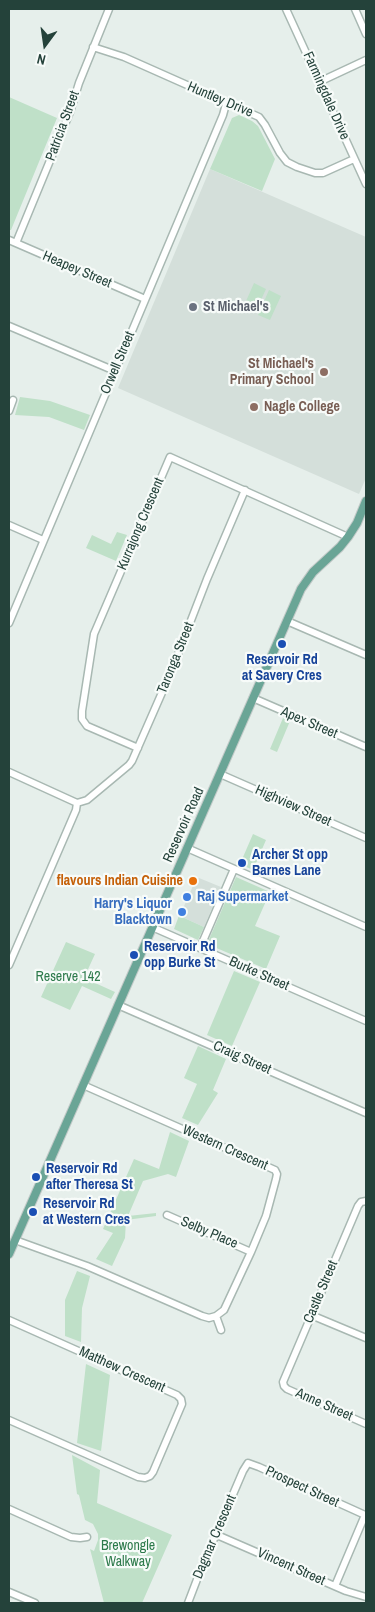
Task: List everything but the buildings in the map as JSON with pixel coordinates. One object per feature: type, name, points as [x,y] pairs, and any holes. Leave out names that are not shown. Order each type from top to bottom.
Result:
[{"type":"main road","name":"Reservoir Road","points":[[9,1254],[305,582],[348,537],[357,523],[366,501]]},
{"type":"street","name":"Patricia Street","points":[[16,243],[70,112],[79,83],[109,9]]},
{"type":"street","name":"Farmingdale Drive","points":[[286,9],[366,184]]},
{"type":"street","points":[[355,9],[366,34]]},
{"type":"street","name":"Huntley Drive","points":[[93,47],[124,57],[226,104],[259,117],[280,153],[287,162],[297,167],[323,173],[354,159]]},
{"type":"street","points":[[319,82],[366,60]]},
{"type":"street","name":"Orwell Street","points":[[9,623],[226,104]]},
{"type":"street","name":"Heapey Street","points":[[9,240],[145,299]]},
{"type":"street","points":[[9,326],[115,371]]},
{"type":"street","points":[[9,411],[13,400]]},
{"type":"street","name":"Kurrajong Crescent","points":[[138,748],[87,726],[83,721],[82,711],[94,634],[170,457],[348,537]]},
{"type":"street","name":"Taronga Street","points":[[77,803],[87,800],[129,765],[171,672],[207,579],[245,490]]},
{"type":"street","points":[[9,525],[43,540]]},
{"type":"street","points":[[287,621],[366,655]]},
{"type":"street","name":"Apex Street","points":[[253,698],[366,747]]},
{"type":"street","points":[[9,772],[77,803],[76,810],[9,965]]},
{"type":"street","name":"Highview Street","points":[[220,774],[366,838]]},
{"type":"street","points":[[187,848],[366,927]]},
{"type":"street","points":[[200,948],[234,869]]},
{"type":"street","name":"Burke Street","points":[[152,927],[366,1021]]},
{"type":"street","name":"Craig Street","points":[[118,1004],[366,1113]]},
{"type":"street","name":"Western Crescent","points":[[83,1085],[275,1170],[277,1174],[276,1180],[266,1216],[226,1306],[216,1316]]},
{"type":"street","name":"Castle Street","points":[[283,1384],[283,1378],[358,1206],[365,1201]]},
{"type":"street","name":"Selby Place","points":[[167,1215],[251,1252]]},
{"type":"street","points":[[15,1240],[87,1266],[202,1316],[209,1318],[216,1316],[222,1330]]},
{"type":"street","points":[[311,1315],[366,1338]]},
{"type":"street","name":"Matthew Crescent","points":[[9,1320],[177,1395],[181,1399],[182,1404],[153,1472],[145,1478],[138,1478],[9,1420]]},
{"type":"street","name":"Anne Street","points":[[283,1384],[288,1389],[366,1424]]},
{"type":"street","name":"Prospect Street","points":[[243,1471],[248,1463],[259,1467],[365,1516],[335,1586]]},
{"type":"street","name":"Dagmar Crescent","points":[[188,1603],[243,1471]]},
{"type":"street","points":[[9,1509],[71,1537],[87,1537]]},
{"type":"street","name":"Vincent Street","points":[[217,1535],[346,1591],[366,1596]]},
{"type":"street","points":[[9,1592],[35,1603]]},
{"type":"shaded area","points":[[210,169],[366,237],[366,478],[359,494],[118,388]]},
{"type":"shaded area","points":[[199,878],[221,887],[204,927],[182,917],[181,913],[196,879]]},
{"type":"green space","points":[[9,97],[57,118],[11,230],[9,230]]},
{"type":"green space","points":[[239,115],[258,126],[275,159],[262,191],[210,169],[232,118]]},
{"type":"green space","points":[[254,283],[266,289],[255,313],[243,308]]},
{"type":"green space","points":[[269,290],[281,296],[270,320],[258,315]]},
{"type":"green space","points":[[20,397],[50,401],[90,415],[84,430],[49,417],[15,415]]},
{"type":"green space","points":[[117,532],[127,535],[116,561],[86,548],[92,535],[111,544]]},
{"type":"green space","points":[[283,718],[290,721],[277,752],[270,749]]},
{"type":"green space","points":[[253,834],[266,840],[253,870],[240,864]]},
{"type":"green space","points":[[236,877],[270,892],[255,926],[280,936],[266,969],[207,944]]},
{"type":"green space","points":[[180,913],[182,917],[204,927],[198,940],[174,929]]},
{"type":"green space","name":"Reserve 142","points":[[66,942],[95,954],[84,978],[115,992],[111,999],[82,986],[70,1010],[41,997]]},
{"type":"green space","points":[[234,971],[260,982],[232,1046],[207,1035]]},
{"type":"green space","points":[[198,1046],[226,1059],[213,1090],[218,1093],[198,1125],[182,1118],[197,1084],[184,1078]]},
{"type":"green space","points":[[170,1132],[189,1141],[176,1177],[168,1174],[143,1181],[128,1216],[156,1213],[156,1216],[126,1220],[125,1238],[112,1266],[96,1259],[113,1233],[103,1229],[134,1159],[159,1169]]},
{"type":"green space","points":[[77,1271],[90,1276],[82,1308],[81,1342],[65,1336],[65,1300]]},
{"type":"green space","points":[[86,1364],[110,1375],[101,1451],[77,1443]]},
{"type":"green space","name":"Brewongle Walkway","points":[[72,1455],[100,1470],[97,1503],[172,1535],[142,1603],[104,1603],[90,1549],[94,1551],[98,1534],[93,1524],[85,1520],[79,1495],[77,1494]]},
{"type":"place","name":"St Michael's","points":[[193,307]]},
{"type":"place","name":"St Michael's Primary School","points":[[324,372]]},
{"type":"place","name":"Nagle College","points":[[254,407]]},
{"type":"place","name":"Reservoir Rd at Savery Cres","points":[[282,644]]},
{"type":"place","name":"Archer St opp Barnes Lane","points":[[242,863]]},
{"type":"place","name":"flavours Indian Cuisine","points":[[193,881]]},
{"type":"place","name":"Raj Supermarket","points":[[187,897]]},
{"type":"place","name":"Harry's Liquor Blacktown","points":[[182,912]]},
{"type":"place","name":"Reservoir Rd opp Burke St","points":[[134,955]]},
{"type":"place","name":"Reservoir Rd after Theresa St","points":[[36,1177]]},
{"type":"place","name":"Reservoir Rd at Western Cres","points":[[33,1212]]}]
